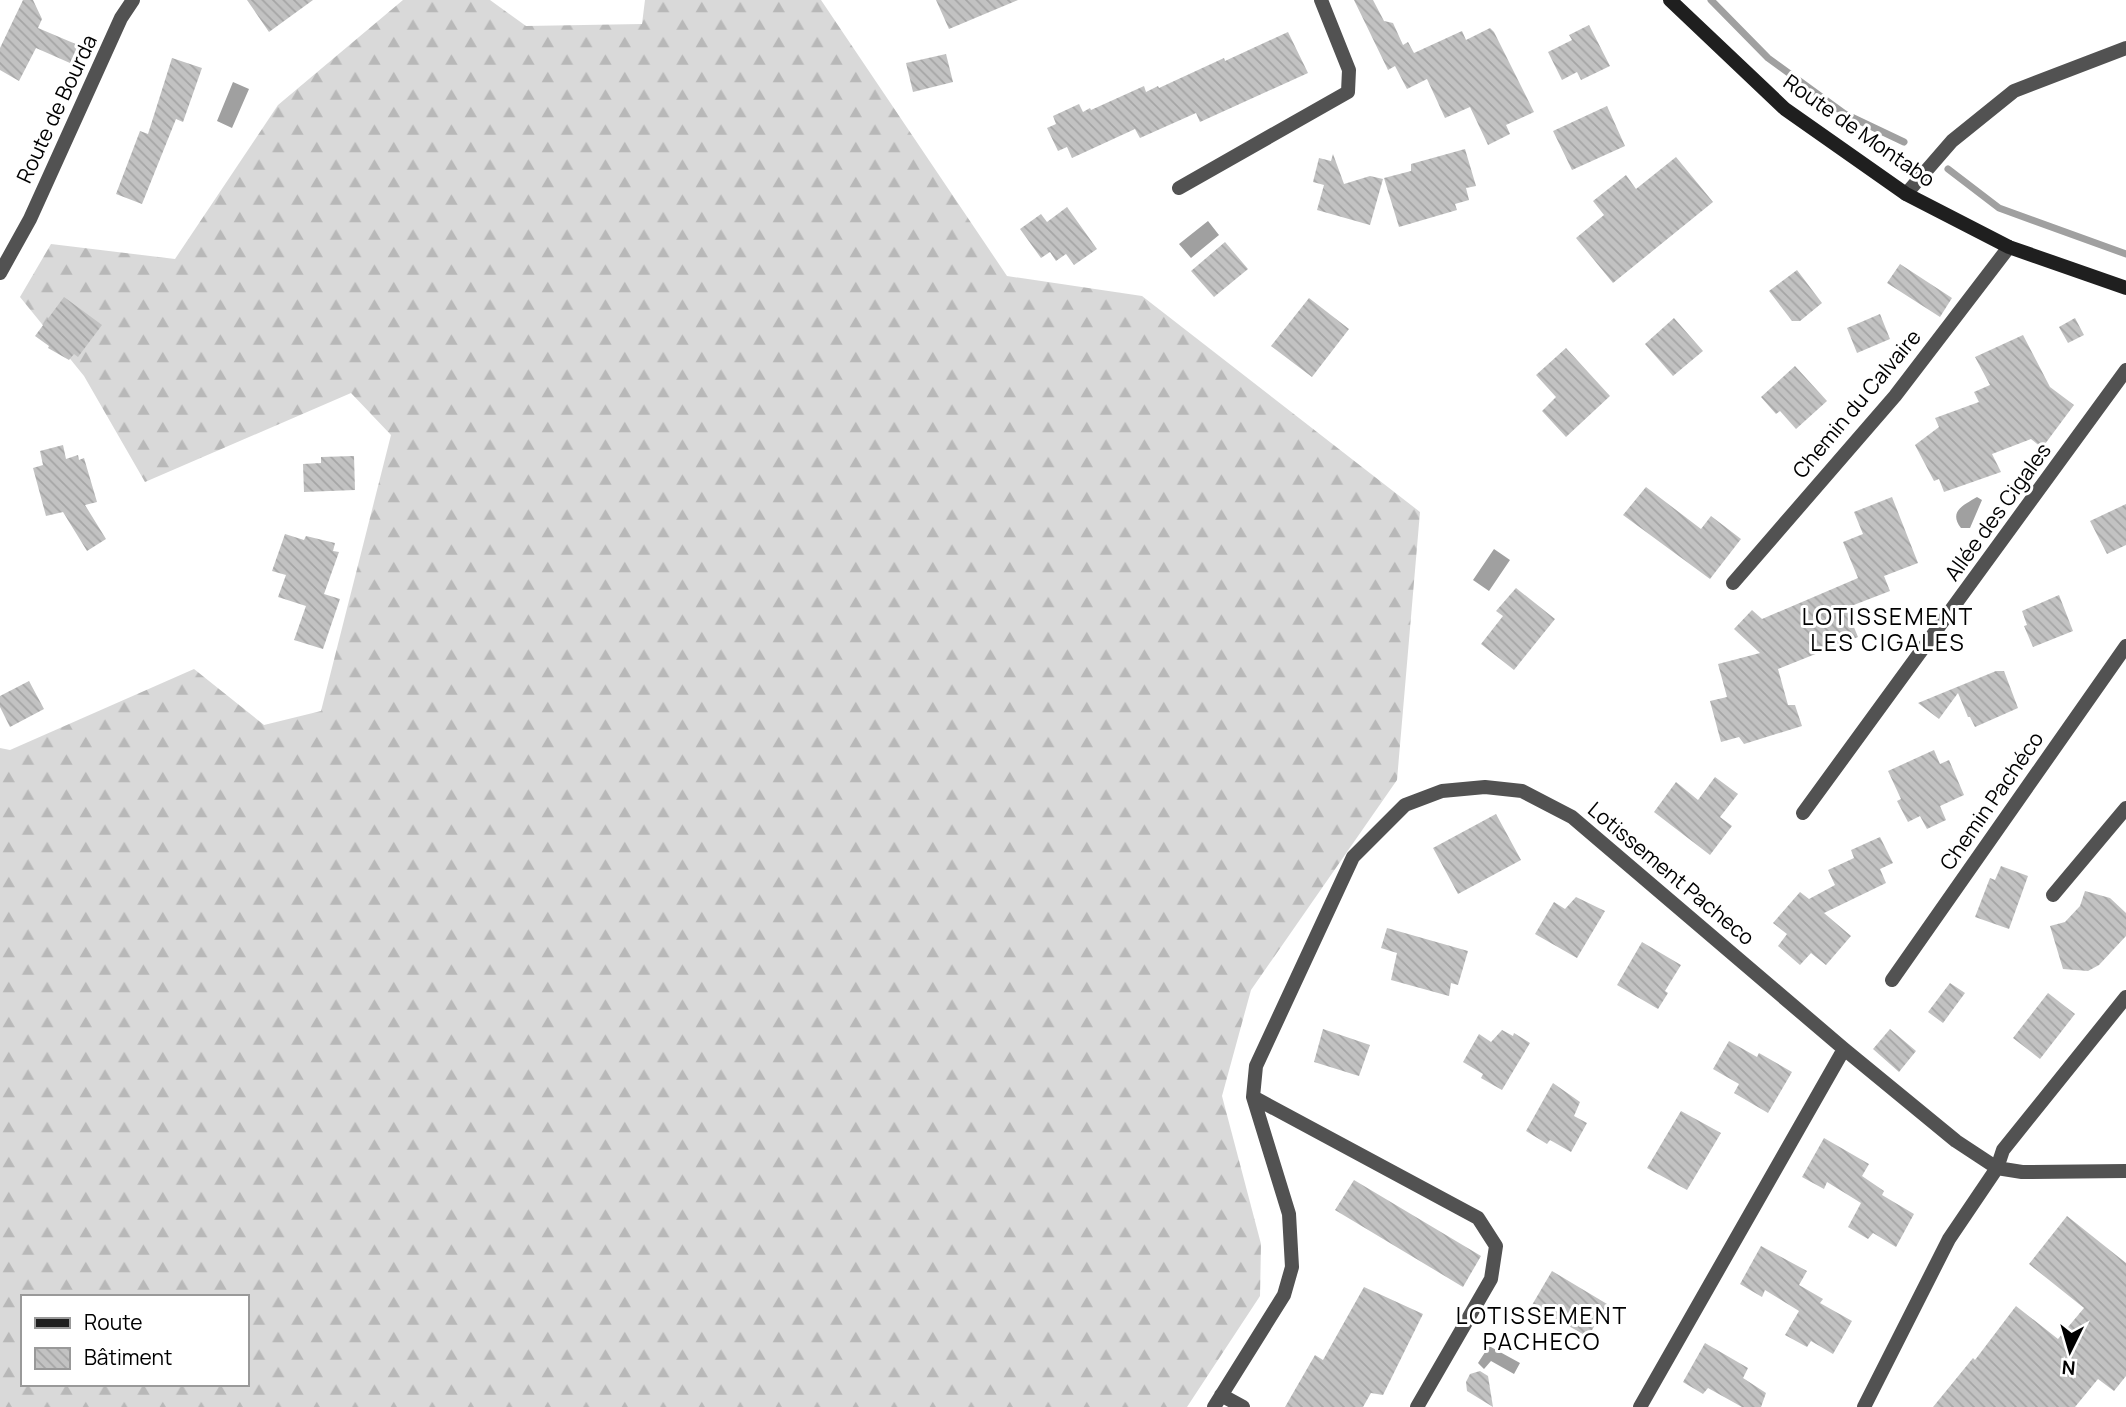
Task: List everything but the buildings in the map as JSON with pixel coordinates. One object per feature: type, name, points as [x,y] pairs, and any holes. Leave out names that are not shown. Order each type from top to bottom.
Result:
[{"type":"main road","name":"Route de Montabo","points":[[1670,0],[1785,109],[1906,194],[2010,247],[2126,288]]},
{"type":"street","name":"Route de Bourda","points":[[0,273],[30,219],[121,18],[134,0]]},
{"type":"street","points":[[1179,188],[1348,92],[1349,70],[1321,0]]},
{"type":"street","points":[[1906,194],[1952,141],[2014,91],[2126,48]]},
{"type":"street","name":"Chemin du Calvaire","points":[[1733,583],[1895,396],[2010,247]]},
{"type":"street","name":"Allée des Cigales","points":[[1803,813],[2126,370]]},
{"type":"street","name":"Chemin Pachéco","points":[[1892,980],[2126,646]]},
{"type":"street","name":"Lotissement Pacheco","points":[[1243,1407],[1218,1401],[1284,1296],[1292,1267],[1289,1214],[1253,1097],[1256,1066],[1353,857],[1405,805],[1442,791],[1485,788],[1522,791],[1572,817],[1844,1049],[1956,1141],[1997,1168]]},
{"type":"street","points":[[2053,895],[2126,808]]},
{"type":"street","points":[[1864,1407],[1949,1239],[1997,1168],[2003,1150],[2126,998]]},
{"type":"street","points":[[1640,1407],[1844,1049]]},
{"type":"street","points":[[1253,1097],[1478,1218],[1496,1245],[1491,1279],[1417,1407]]},
{"type":"street","points":[[1997,1168],[2022,1172],[2126,1171]]},
{"type":"green space","points":[[403,0],[490,0],[526,26],[642,24],[645,0],[821,0],[1007,276],[1142,296],[1420,512],[1397,780],[1251,990],[1222,1096],[1261,1244],[1260,1296],[1187,1407],[0,1407],[0,748],[10,750],[194,669],[264,725],[321,711],[391,435],[351,393],[145,482],[84,376],[20,297],[51,244],[175,259],[278,105]]},
{"type":"shaded area","points":[[233,82],[249,89],[232,128],[217,121]]},
{"type":"shaded area","points":[[1208,221],[1219,235],[1191,258],[1179,244]]},
{"type":"shaded area","points":[[1977,497],[1982,500],[1970,528],[1961,528],[1956,517],[1959,509]]},
{"type":"shaded area","points":[[1494,549],[1510,560],[1489,591],[1473,580]]},
{"type":"shaded area","points":[[1489,1346],[1520,1363],[1514,1374],[1491,1361],[1484,1369],[1478,1363]]},
{"type":"waterway","points":[[1711,0],[1768,58],[1845,114],[1904,142]]},
{"type":"waterway","points":[[1948,169],[1999,208],[2126,254]]},
{"type":"district","name":"LOTISSEMENT LES CIGALES","points":[[1888,630]]},
{"type":"district","name":"LOTISSEMENT PACHECO","points":[[1542,1329]]}]
